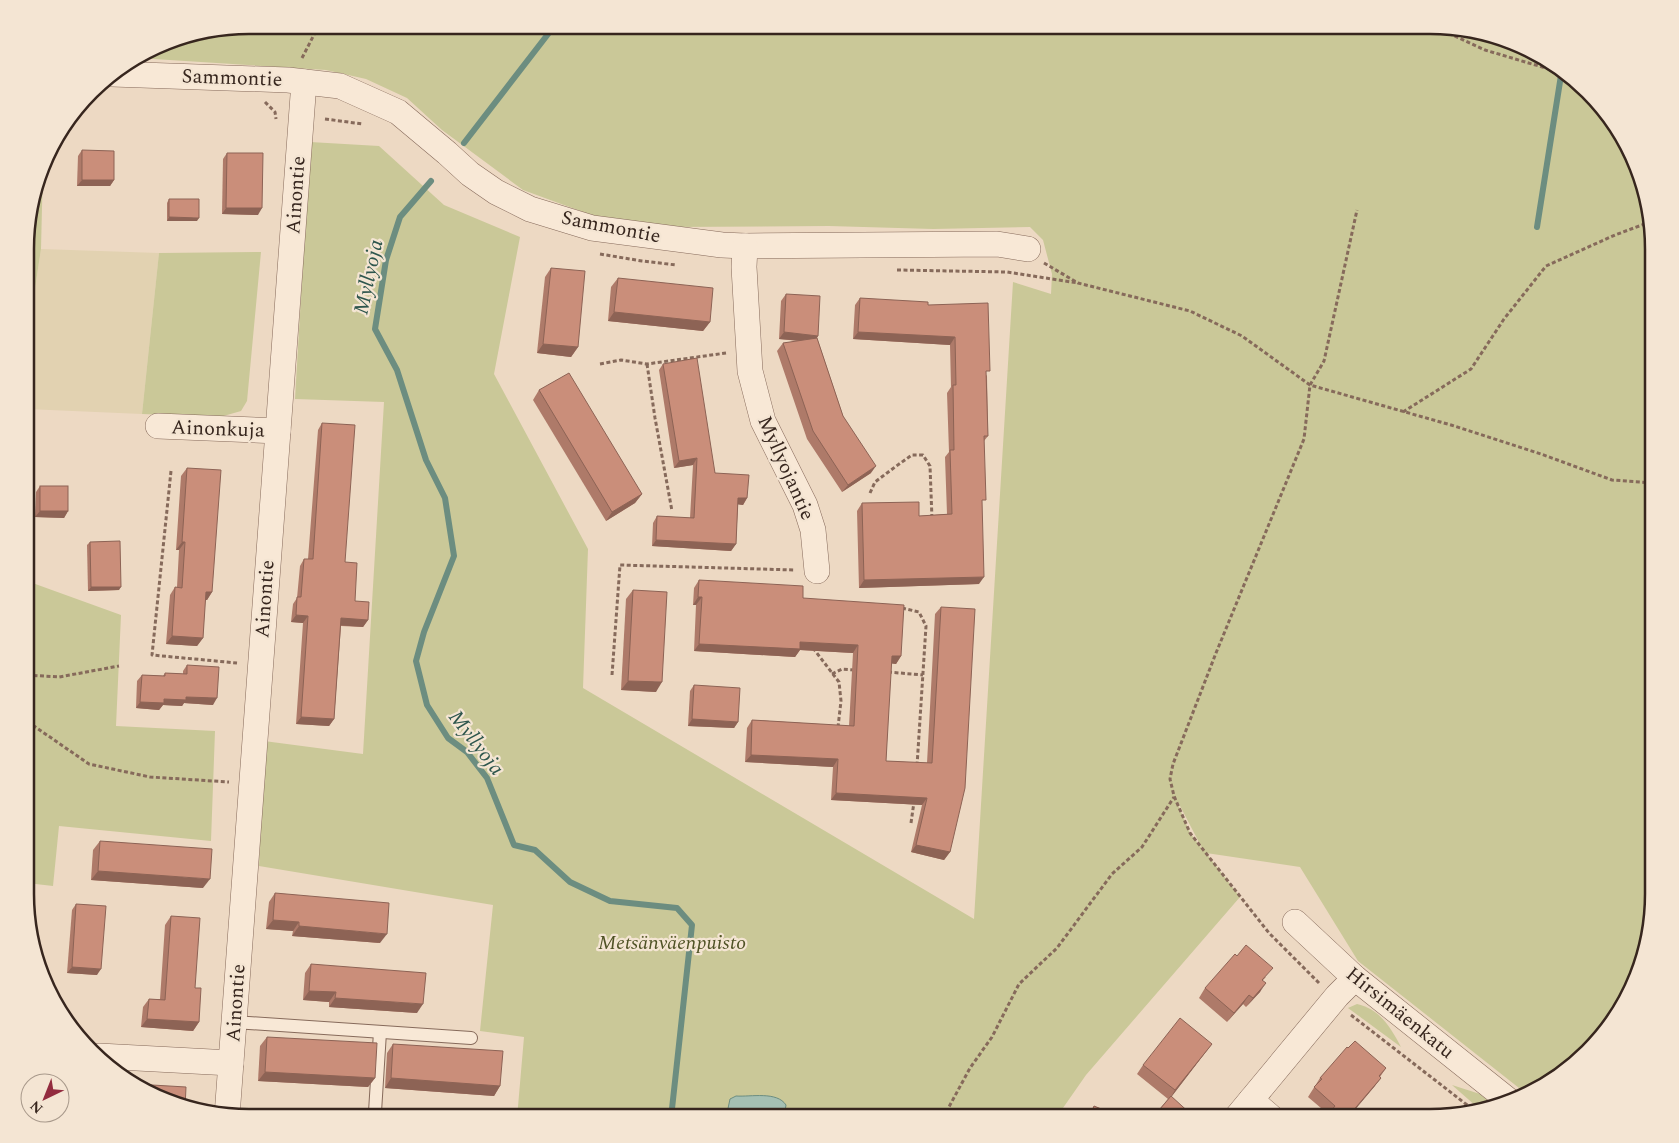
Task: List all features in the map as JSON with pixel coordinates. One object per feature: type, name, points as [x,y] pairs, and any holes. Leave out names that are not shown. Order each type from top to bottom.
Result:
[{"type":"street","name":"Sammontie","points":[[123,74],[296,81],[340,86],[398,112],[470,174],[496,192],[530,209],[592,228],[722,245],[997,244],[1028,250]]},
{"type":"street","name":"Ainontie","points":[[228,1108],[278,431],[296,81]]},
{"type":"street","name":"Myllyojantie","points":[[745,246],[744,267],[750,371],[763,421],[805,505],[813,530],[817,571]]},
{"type":"street","name":"Ainonkuja","points":[[158,426],[278,431]]},
{"type":"street","name":"Hirsimäenkatu","points":[[1295,922],[1355,978],[1503,1096]]},
{"type":"street","points":[[1244,1109],[1335,999],[1355,978]]},
{"type":"street","points":[[108,1056],[231,1063]]},
{"type":"lane","points":[[234,1022],[471,1038]]},
{"type":"lane","points":[[375,1109],[380,1032]]},
{"type":"path","points":[[296,81],[308,46],[314,34]]},
{"type":"path","points":[[1451,35],[1485,50],[1543,66]]},
{"type":"path","points":[[264,100],[275,112],[276,120]]},
{"type":"path","points":[[1357,210],[1324,361],[1310,385],[1304,439],[1216,653],[1173,764],[1170,779],[1174,796],[1190,833],[1269,933],[1348,1013],[1468,1106]]},
{"type":"path","points":[[1403,412],[1471,369],[1504,319],[1546,266],[1643,224]]},
{"type":"path","points":[[1028,250],[1046,265],[1078,283],[1204,316],[1242,336],[1310,385],[1451,425],[1541,454],[1612,480],[1645,482]]},
{"type":"path","points":[[600,364],[621,360],[647,364],[733,352]]},
{"type":"path","points":[[647,364],[672,511]]},
{"type":"path","points":[[870,493],[875,482],[912,455],[924,455],[930,466],[932,525]]},
{"type":"path","points":[[171,471],[152,656],[237,663],[237,673]]},
{"type":"path","points":[[612,675],[620,565],[817,571]]},
{"type":"path","points":[[898,608],[919,612],[926,626],[917,771]]},
{"type":"path","points":[[812,639],[813,648],[839,682],[840,701],[837,728],[839,735]]},
{"type":"path","points":[[34,675],[59,677],[119,666]]},
{"type":"path","points":[[832,674],[842,669],[860,670]]},
{"type":"path","points":[[887,672],[923,675]]},
{"type":"path","points":[[34,726],[89,764],[150,777],[229,782],[228,791]]},
{"type":"path","points":[[949,1109],[970,1068],[992,1037],[1019,984],[1057,948],[1112,874],[1142,847],[1174,796]]},
{"type":"path","points":[[911,823],[914,798]]},
{"type":"shaded area","points":[[41,249],[159,253],[142,414],[34,409],[34,295]]},
{"type":"shaded area","points":[[736,1096],[770,1096],[782,1101],[786,1105],[785,1109],[728,1109],[730,1099]]},
{"type":"green space","name":"Metsänväenpuisto","points":[[235,34],[1444,34],[1472,38],[1499,45],[1525,56],[1561,78],[1601,118],[1623,154],[1638,193],[1645,235],[1645,908],[1641,936],[1634,963],[1623,989],[1601,1025],[1561,1065],[1520,1089],[1358,961],[1300,867],[1206,853],[1240,897],[1086,1075],[1062,1109],[518,1109],[524,1037],[480,1031],[493,905],[259,866],[264,741],[363,754],[384,402],[295,399],[310,142],[379,146],[444,205],[520,237],[494,374],[588,549],[583,688],[974,919],[1013,282],[1051,294],[1052,274],[1043,240],[1030,227],[933,229],[829,226],[669,227],[594,216],[523,190],[442,130],[407,98],[366,79],[326,70],[149,59],[193,41]],"holes":[[[1177,802],[1178,802],[1203,850],[1190,833]]]},
{"type":"green space","points":[[42,188],[41,249],[34,295],[34,235]]},
{"type":"green space","points":[[261,252],[247,401],[241,411],[220,417],[142,414],[159,253]]},
{"type":"green space","points":[[34,584],[121,615],[116,726],[215,731],[211,841],[59,826],[53,886],[34,884]]},
{"type":"green space","points":[[1357,1004],[1372,1010],[1384,1020],[1401,1047],[1348,1008]]},
{"type":"green space","points":[[1452,1085],[1480,1094],[1489,1101],[1474,1105]]},
{"type":"building","points":[[82,150],[114,151],[114,180],[82,180]]},
{"type":"building","points":[[227,153],[263,153],[262,208],[226,208]]},
{"type":"building","points":[[169,199],[199,199],[199,218],[169,217]]},
{"type":"building","points":[[551,268],[585,271],[578,347],[543,344]]},
{"type":"building","points":[[618,278],[713,288],[710,322],[614,312]]},
{"type":"building","points":[[786,294],[820,296],[818,336],[784,332]]},
{"type":"building","points":[[860,298],[928,302],[928,305],[988,303],[990,371],[986,371],[988,436],[984,436],[986,500],[982,500],[984,577],[864,580],[862,503],[919,502],[919,516],[952,514],[950,450],[954,450],[953,385],[956,385],[955,337],[858,332]]},
{"type":"building","points":[[817,338],[843,416],[876,466],[848,485],[813,431],[783,343]]},
{"type":"building","points":[[697,358],[715,473],[749,475],[747,498],[738,498],[736,544],[656,540],[657,516],[694,518],[697,458],[679,461],[663,364]]},
{"type":"building","points":[[569,373],[642,494],[612,512],[539,390]]},
{"type":"building","points":[[322,423],[355,425],[345,562],[357,563],[355,601],[369,602],[368,620],[341,618],[334,719],[301,717],[308,616],[296,615],[297,597],[301,597],[304,559],[313,559]]},
{"type":"building","points":[[187,468],[221,470],[212,592],[206,592],[203,638],[172,636],[175,587],[182,588],[185,542],[182,542]]},
{"type":"building","points":[[40,486],[68,486],[68,511],[40,511]]},
{"type":"building","points":[[120,541],[121,587],[91,587],[90,542]]},
{"type":"building","points":[[699,580],[803,586],[803,598],[904,605],[901,656],[892,656],[886,761],[932,763],[941,607],[975,609],[965,788],[950,852],[916,845],[927,798],[836,793],[838,759],[751,755],[752,720],[854,726],[858,645],[800,642],[800,649],[699,644],[702,597],[698,597]]},
{"type":"building","points":[[633,590],[667,592],[662,682],[628,681]]},
{"type":"building","points":[[187,665],[219,667],[217,698],[186,697],[186,700],[164,699],[164,703],[140,702],[142,675],[165,676],[165,673],[187,674]]},
{"type":"building","points":[[694,685],[740,688],[738,722],[692,719]]},
{"type":"building","points":[[100,841],[212,849],[210,879],[98,871]]},
{"type":"building","points":[[275,893],[389,903],[387,934],[299,926],[299,922],[273,920]]},
{"type":"building","points":[[76,904],[106,906],[101,969],[72,967]]},
{"type":"building","points":[[171,916],[200,918],[195,988],[201,988],[199,1022],[147,1019],[149,999],[165,1000]]},
{"type":"building","points":[[1246,945],[1273,968],[1262,980],[1266,983],[1253,998],[1249,995],[1234,1013],[1205,988],[1235,954],[1237,956]]},
{"type":"building","points":[[311,964],[426,973],[423,1004],[335,998],[336,992],[309,991]]},
{"type":"building","points":[[1180,1018],[1212,1044],[1175,1090],[1143,1065]]},
{"type":"building","points":[[267,1037],[377,1043],[375,1078],[265,1072]]},
{"type":"building","points":[[1355,1041],[1386,1068],[1379,1076],[1381,1078],[1354,1109],[1332,1109],[1335,1106],[1314,1087]]},
{"type":"building","points":[[393,1044],[503,1051],[500,1086],[391,1078]]},
{"type":"building","points":[[150,1085],[186,1087],[185,1100]]},
{"type":"building","points":[[1171,1096],[1185,1109],[1160,1109]]},
{"type":"waterway","name":"Myllyoja","points":[[464,143],[548,34]]},
{"type":"waterway","points":[[1537,227],[1561,78]]},
{"type":"waterway","name":"Myllyoja","points":[[431,181],[400,217],[386,260],[375,329],[397,370],[426,460],[445,498],[454,556],[424,632],[416,661],[427,705],[448,738],[467,752],[487,778],[514,845],[535,850],[570,882],[610,901],[677,908],[692,925],[672,1109]]}]
